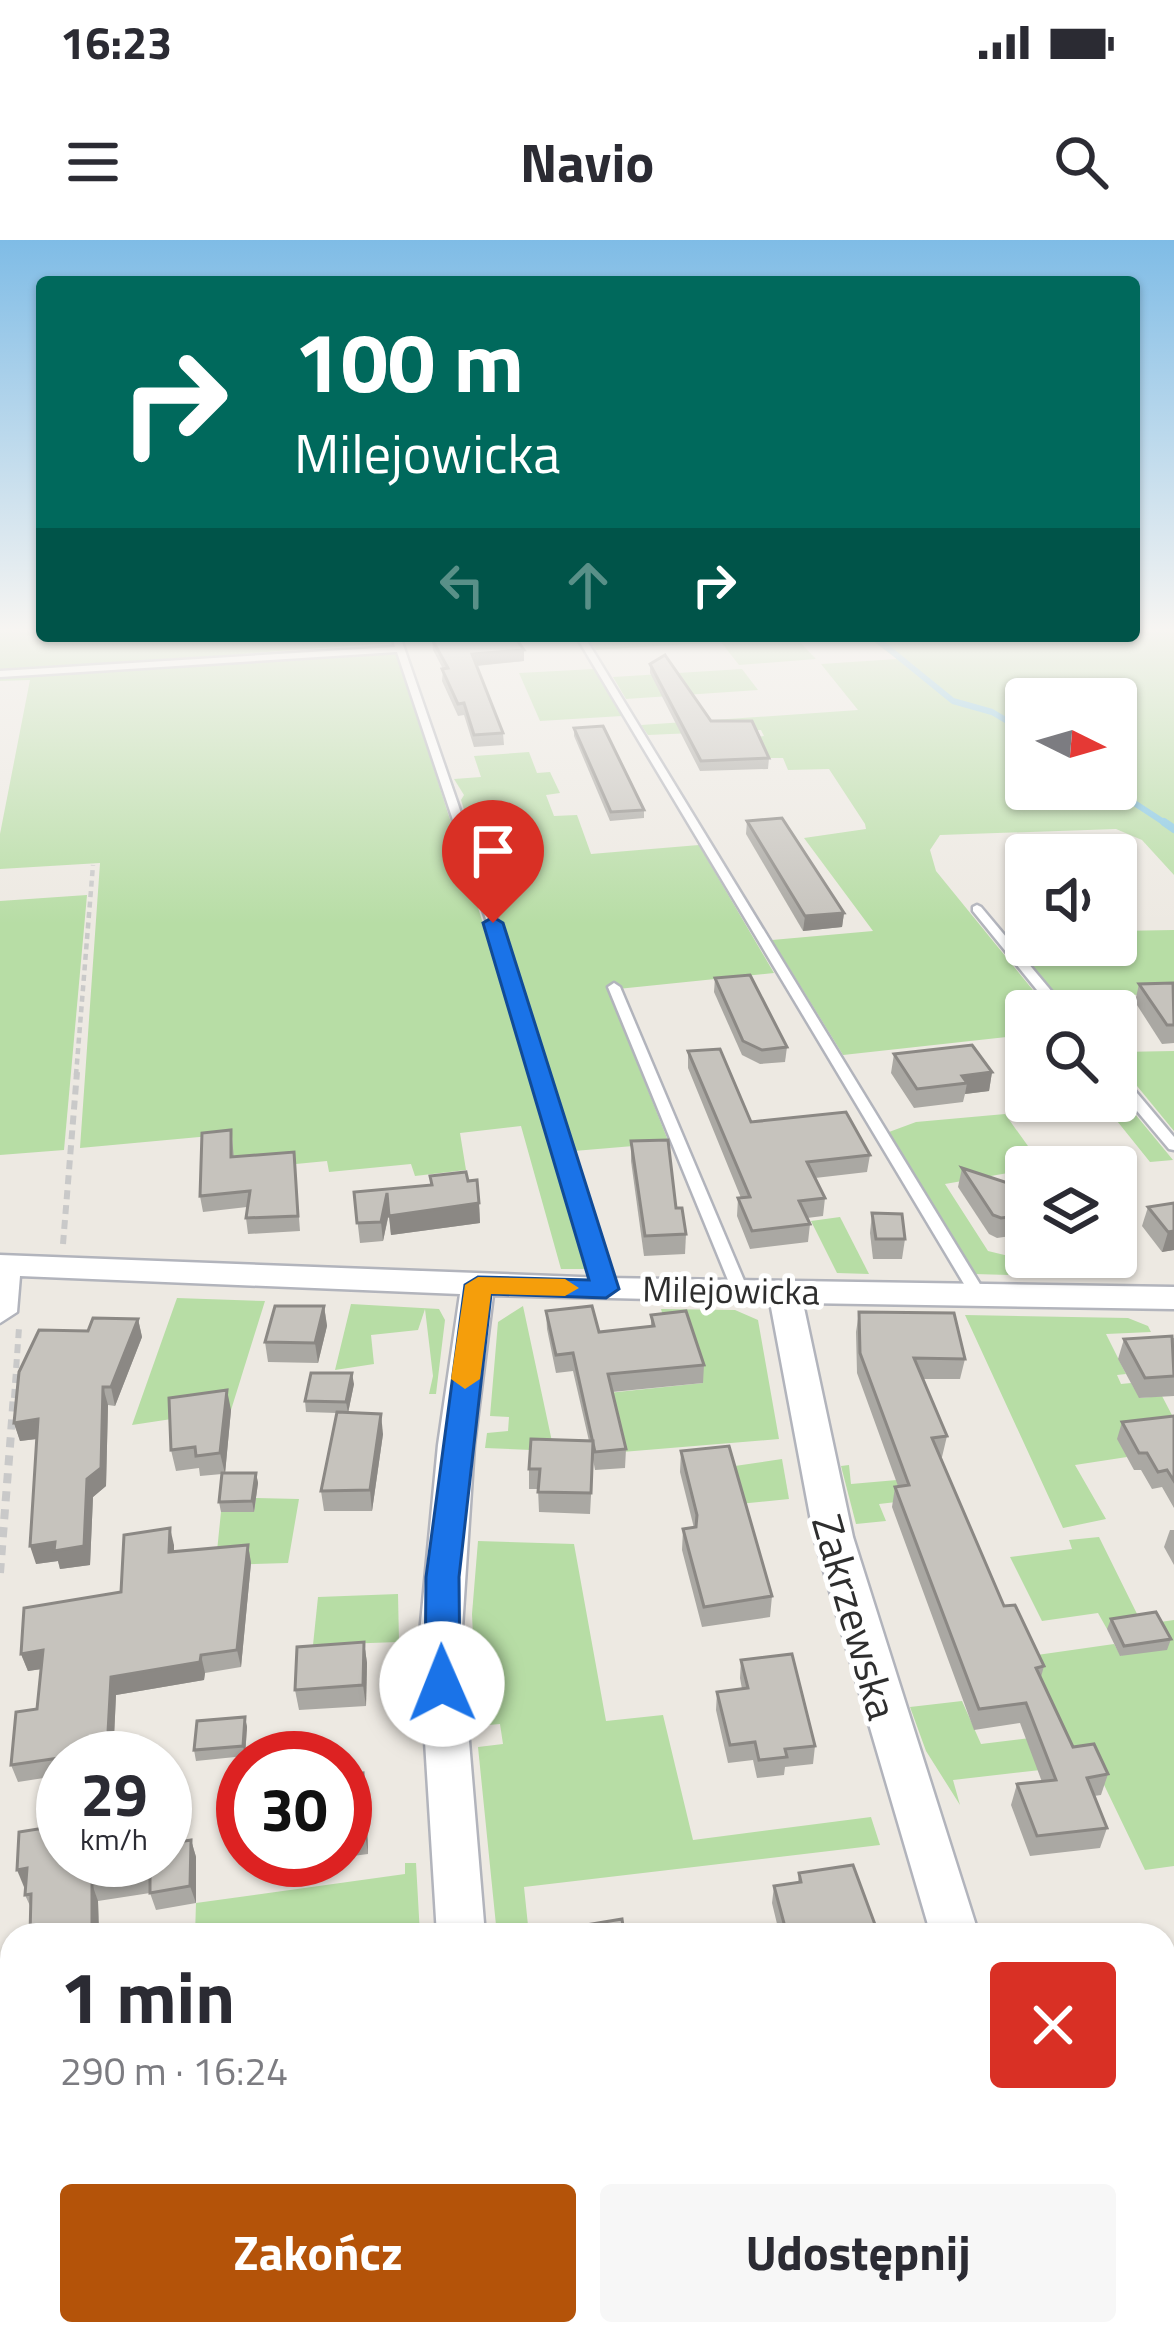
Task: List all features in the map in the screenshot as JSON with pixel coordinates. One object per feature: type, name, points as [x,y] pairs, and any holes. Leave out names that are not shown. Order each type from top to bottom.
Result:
[{"type":"street","name":"Milejowicka","points":[[2,1284],[61,1268],[478,1285],[978,1294],[1171,1303]]},
{"type":"street","points":[[460,1923],[440,1643],[454,1467],[478,1285]]},
{"type":"street","name":"Zakrzewska","points":[[785,1291],[827,1528],[951,1923]]},
{"type":"lane","points":[[427,727],[508,967],[606,1289]]},
{"type":"lane","points":[[635,727],[978,1294]]},
{"type":"lane","points":[[977,909],[1043,990]]},
{"type":"lane","points":[[614,987],[740,1290]]},
{"type":"lane","points":[[1137,1102],[1174,1146]]},
{"type":"path","points":[[61,1268],[93,865]]},
{"type":"path","points":[[0,1573],[21,1304],[26,1290],[2,1284]]},
{"type":"green space","points":[[21,727],[421,727],[556,1153],[585,1269],[561,1269],[521,1126],[460,1133],[466,1170],[415,1176],[411,1164],[329,1172],[327,1161],[234,1170],[232,1134],[80,1148],[100,863],[0,869],[0,834]]},
{"type":"green space","points":[[643,727],[1005,727],[1005,810],[1137,810],[1137,727],[1174,727],[1174,875],[1137,834],[1116,829],[940,835],[930,850],[936,871],[1005,956],[1005,966],[1013,966],[1033,990],[1005,990],[1005,1037],[843,1055],[772,940],[873,931],[804,838],[866,829],[865,824],[829,769],[788,770],[783,758],[764,758],[757,737],[764,736],[761,730],[648,735]]},
{"type":"green space","points":[[529,752],[537,773],[550,772],[560,793],[546,795],[554,816],[577,815],[591,854],[699,845],[774,973],[608,990],[669,1143],[574,1151],[461,800],[464,795],[454,779],[481,777],[474,756]]},
{"type":"green space","points":[[87,895],[64,1150],[0,1155],[0,901]]},
{"type":"green space","points":[[1174,930],[1174,994],[1050,990],[1029,966],[1137,966],[1137,931]]},
{"type":"green space","points":[[1174,1051],[1174,1131],[1137,1086],[1137,1052]]},
{"type":"green space","points":[[1005,1114],[1005,1122],[1011,1122],[1028,1146],[1005,1146],[1005,1174],[945,1184],[988,1251],[1005,1255],[1005,1275],[974,1274],[889,1132],[916,1122]]},
{"type":"green space","points":[[1137,1116],[1173,1160],[1150,1162],[1118,1122],[1137,1122]]},
{"type":"green space","points":[[840,1217],[869,1274],[837,1273],[811,1221]]},
{"type":"green space","points":[[177,1298],[265,1301],[231,1410],[132,1425]]},
{"type":"green space","points":[[351,1304],[439,1309],[445,1320],[436,1394],[429,1394],[433,1376],[425,1309],[418,1330],[371,1335],[374,1364],[335,1370]]},
{"type":"green space","points":[[523,1306],[554,1451],[485,1448],[487,1433],[508,1431],[509,1417],[490,1416],[498,1322]]},
{"type":"green space","points":[[661,1309],[735,1310],[758,1320],[779,1439],[622,1452],[608,1393],[703,1383],[667,1331]]},
{"type":"green space","points":[[965,1315],[1128,1318],[1148,1326],[1151,1332],[1106,1334],[1126,1374],[1117,1375],[1121,1384],[1131,1383],[1140,1398],[1162,1396],[1174,1419],[1127,1457],[1075,1465],[1106,1519],[1063,1528]]},
{"type":"green space","points":[[782,1459],[789,1499],[739,1504],[728,1467]]},
{"type":"green space","points":[[849,1465],[851,1484],[897,1480],[905,1501],[879,1504],[886,1521],[856,1524],[841,1466]]},
{"type":"green space","points":[[256,1498],[299,1499],[288,1563],[221,1565],[216,1561],[221,1512],[254,1512]]},
{"type":"green space","points":[[1099,1537],[1142,1624],[1107,1629],[1098,1613],[1042,1621],[1010,1557],[1072,1549],[1069,1540]]},
{"type":"green space","points":[[478,1541],[574,1544],[606,1721],[663,1715],[693,1840],[871,1817],[880,1845],[524,1887],[528,1923],[496,1923],[478,1747],[503,1744],[500,1724],[477,1726],[472,1614]]},
{"type":"green space","points":[[398,1594],[399,1642],[313,1645],[318,1597]]},
{"type":"green space","points":[[1174,1620],[1174,1866],[1145,1870],[1094,1764],[953,1780],[960,1805],[926,1751],[910,1707],[962,1701],[981,1744],[1063,1734],[1030,1656],[1114,1644],[1121,1656],[1153,1623]]},
{"type":"green space","points":[[405,1863],[416,1863],[419,1923],[195,1923],[196,1903],[311,1887],[372,1887],[372,1879],[405,1874]]},
{"type":"building","points":[[472,727],[501,727],[503,733],[474,735]]},
{"type":"building","points":[[604,727],[644,810],[611,812],[574,728]]},
{"type":"building","points":[[683,727],[755,727],[769,758],[701,761]]},
{"type":"building","points":[[782,818],[844,913],[805,916],[747,821]]},
{"type":"building","points":[[750,975],[787,1047],[762,1050],[743,1041],[715,978]]},
{"type":"building","points":[[1173,983],[1174,1025],[1167,1025],[1139,984]]},
{"type":"building","points":[[972,1045],[992,1072],[962,1076],[967,1083],[917,1089],[894,1054]]},
{"type":"building","points":[[720,1049],[751,1122],[846,1112],[870,1155],[807,1162],[825,1198],[799,1201],[810,1224],[752,1231],[738,1198],[750,1197],[688,1051]]},
{"type":"building","points":[[231,1130],[231,1157],[294,1152],[298,1216],[246,1218],[250,1191],[200,1196],[202,1133]]},
{"type":"building","points":[[668,1140],[676,1208],[682,1208],[686,1234],[645,1236],[631,1141]]},
{"type":"building","points":[[962,1168],[1005,1182],[1005,1218],[993,1215]]},
{"type":"building","points":[[466,1172],[468,1181],[477,1180],[479,1203],[389,1216],[387,1193],[381,1222],[357,1223],[354,1192],[432,1185],[430,1176]]},
{"type":"building","points":[[1174,1203],[1174,1231],[1168,1232],[1148,1207]]},
{"type":"building","points":[[872,1213],[902,1214],[905,1239],[876,1239]]},
{"type":"building","points":[[275,1306],[324,1306],[315,1343],[265,1342]]},
{"type":"building","points":[[592,1306],[599,1332],[654,1326],[651,1315],[686,1311],[704,1365],[608,1374],[626,1449],[595,1452],[573,1353],[556,1355],[546,1311]]},
{"type":"building","points":[[859,1312],[954,1313],[965,1359],[914,1358],[947,1436],[932,1438],[1004,1606],[1015,1605],[1044,1666],[1036,1668],[1073,1747],[1094,1744],[1108,1774],[1087,1778],[1107,1828],[1037,1836],[1017,1784],[1056,1780],[1026,1703],[979,1709],[895,1487],[909,1485],[860,1353]]},
{"type":"building","points":[[93,1318],[138,1319],[111,1387],[103,1387],[101,1468],[87,1479],[84,1546],[54,1551],[55,1542],[30,1546],[38,1419],[14,1423],[19,1372],[39,1330],[88,1331]]},
{"type":"building","points":[[1172,1336],[1174,1376],[1145,1378],[1124,1339]]},
{"type":"building","points":[[311,1373],[352,1373],[346,1402],[305,1401]]},
{"type":"building","points":[[227,1390],[220,1453],[196,1456],[195,1447],[171,1450],[169,1398]]},
{"type":"building","points":[[337,1412],[381,1414],[370,1490],[321,1491]]},
{"type":"building","points":[[1174,1416],[1174,1481],[1167,1470],[1158,1472],[1147,1453],[1139,1453],[1122,1422]]},
{"type":"building","points":[[531,1439],[593,1441],[591,1493],[538,1492],[540,1469],[529,1469]]},
{"type":"building","points":[[729,1446],[772,1596],[704,1607],[683,1529],[696,1527],[697,1515],[681,1451]]},
{"type":"building","points":[[222,1473],[256,1473],[252,1501],[219,1502]]},
{"type":"building","points":[[170,1528],[169,1552],[248,1545],[237,1650],[201,1655],[200,1662],[111,1677],[108,1731],[36,1731],[36,1761],[11,1765],[16,1712],[37,1709],[43,1650],[21,1654],[24,1608],[121,1592],[124,1535]]},
{"type":"building","points":[[1156,1612],[1171,1639],[1124,1646],[1111,1619]]},
{"type":"building","points":[[364,1642],[363,1685],[295,1690],[297,1647]]},
{"type":"building","points":[[792,1654],[815,1746],[785,1749],[787,1757],[759,1760],[755,1742],[730,1745],[717,1692],[748,1688],[741,1660]]},
{"type":"building","points":[[245,1717],[244,1731],[216,1731],[216,1748],[194,1750],[197,1721]]},
{"type":"building","points":[[36,1829],[36,1887],[92,1887],[92,1923],[30,1923],[31,1894],[25,1895],[27,1868],[17,1870],[19,1832]]},
{"type":"building","points":[[853,1865],[874,1923],[784,1923],[774,1886],[801,1882],[799,1873]]},
{"type":"building","points":[[150,1887],[184,1887],[150,1893]]},
{"type":"waterway","points":[[1137,805],[1168,825]]},
{"type":"waterway","points":[[1164,822],[1174,829]]},
{"type":"slow traffic","points":[[465,1379],[478,1285],[565,1288]]},
{"type":"route","points":[[442,1684],[443,1577],[478,1285],[606,1289],[493,923]]}]
